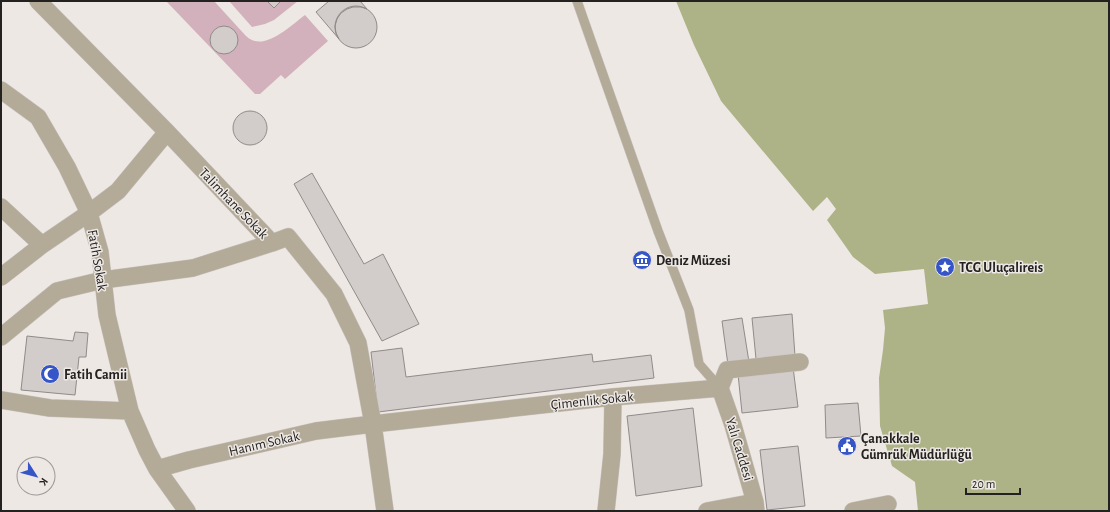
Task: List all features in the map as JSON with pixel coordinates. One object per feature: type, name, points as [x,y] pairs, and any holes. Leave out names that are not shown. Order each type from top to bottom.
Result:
[{"type":"street","name":"Talimhane Sokak","points":[[38,1],[167,132],[272,243],[288,237],[334,294],[358,343],[373,424]]},
{"type":"street","name":"Fatih Sokak","points":[[1,90],[38,117],[67,166],[89,213],[100,252],[107,315],[130,411],[157,469],[187,511]]},
{"type":"street","points":[[1,277],[42,245],[118,191],[167,132]]},
{"type":"street","points":[[1,207],[42,245]]},
{"type":"street","points":[[1,337],[57,291],[103,280],[193,268],[272,243]]},
{"type":"street","points":[[720,388],[727,370],[800,362]]},
{"type":"street","name":"Çimenlik Sokak","points":[[373,424],[613,397],[720,388]]},
{"type":"street","name":"Yalı Caddesi","points":[[720,388],[733,425],[756,506]]},
{"type":"street","points":[[606,511],[612,454],[613,397]]},
{"type":"street","points":[[1,400],[50,408],[130,411]]},
{"type":"street","points":[[373,424],[385,511]]},
{"type":"street","name":"Hanım Sokak","points":[[157,469],[189,460],[316,431],[373,424]]},
{"type":"street","points":[[853,511],[888,504]]},
{"type":"street","points":[[706,511],[756,506]]},
{"type":"lane","points":[[577,1],[658,231],[689,310],[699,364],[720,388]]},
{"type":"shaded area","points":[[166,1],[214,1],[247,37],[258,42],[265,41],[280,34],[305,15],[328,41],[285,79],[281,75],[260,94],[255,94]]},
{"type":"shaded area","points":[[229,1],[298,1],[274,20],[252,27]]},
{"type":"shaded area","points":[[676,1],[1109,1],[1109,511],[918,511],[915,482],[892,466],[880,426],[879,378],[885,328],[883,310],[928,304],[924,269],[875,274],[853,257],[827,220],[836,209],[827,197],[813,211],[721,101],[694,45]]},
{"type":"building","points":[[267,1],[281,1],[274,8]]},
{"type":"building","points":[[329,1],[360,1],[367,9],[353,7],[341,13],[335,26],[339,39],[316,12]]},
{"type":"building","points":[[356,6],[371,12],[377,27],[371,42],[356,48],[341,42],[335,27],[341,12]]},
{"type":"building","points":[[224,26],[234,30],[238,40],[234,50],[224,54],[214,50],[210,40],[214,30]]},
{"type":"building","points":[[250,111],[262,116],[267,128],[262,140],[250,145],[238,140],[233,128],[238,116]]},
{"type":"building","points":[[312,173],[364,264],[383,254],[419,324],[382,341],[294,184]]},
{"type":"building","points":[[792,314],[795,356],[756,359],[752,318]]},
{"type":"building","points":[[742,318],[749,362],[728,365],[722,321]]},
{"type":"building","name":"Fatih Camii","points":[[75,332],[88,333],[86,357],[79,357],[75,395],[21,390],[27,336],[73,341]]},
{"type":"building","points":[[402,348],[406,377],[592,354],[593,362],[651,355],[654,378],[378,412],[371,352]]},
{"type":"building","points":[[793,367],[798,407],[742,413],[738,374]]},
{"type":"building","points":[[858,403],[861,436],[826,438],[825,405]]},
{"type":"building","points":[[693,408],[702,486],[636,496],[627,416]]},
{"type":"building","points":[[798,446],[805,506],[767,510],[760,450]]},
{"type":"place","name":"Deniz Müzesi","points":[[642,260]]},
{"type":"place","name":"TCG Uluçalireis","points":[[945,267]]},
{"type":"place","name":"Fatih Camii","points":[[50,374]]},
{"type":"place","name":"Çanakkale Gümrük Müdürlüğü","points":[[847,446]]}]
